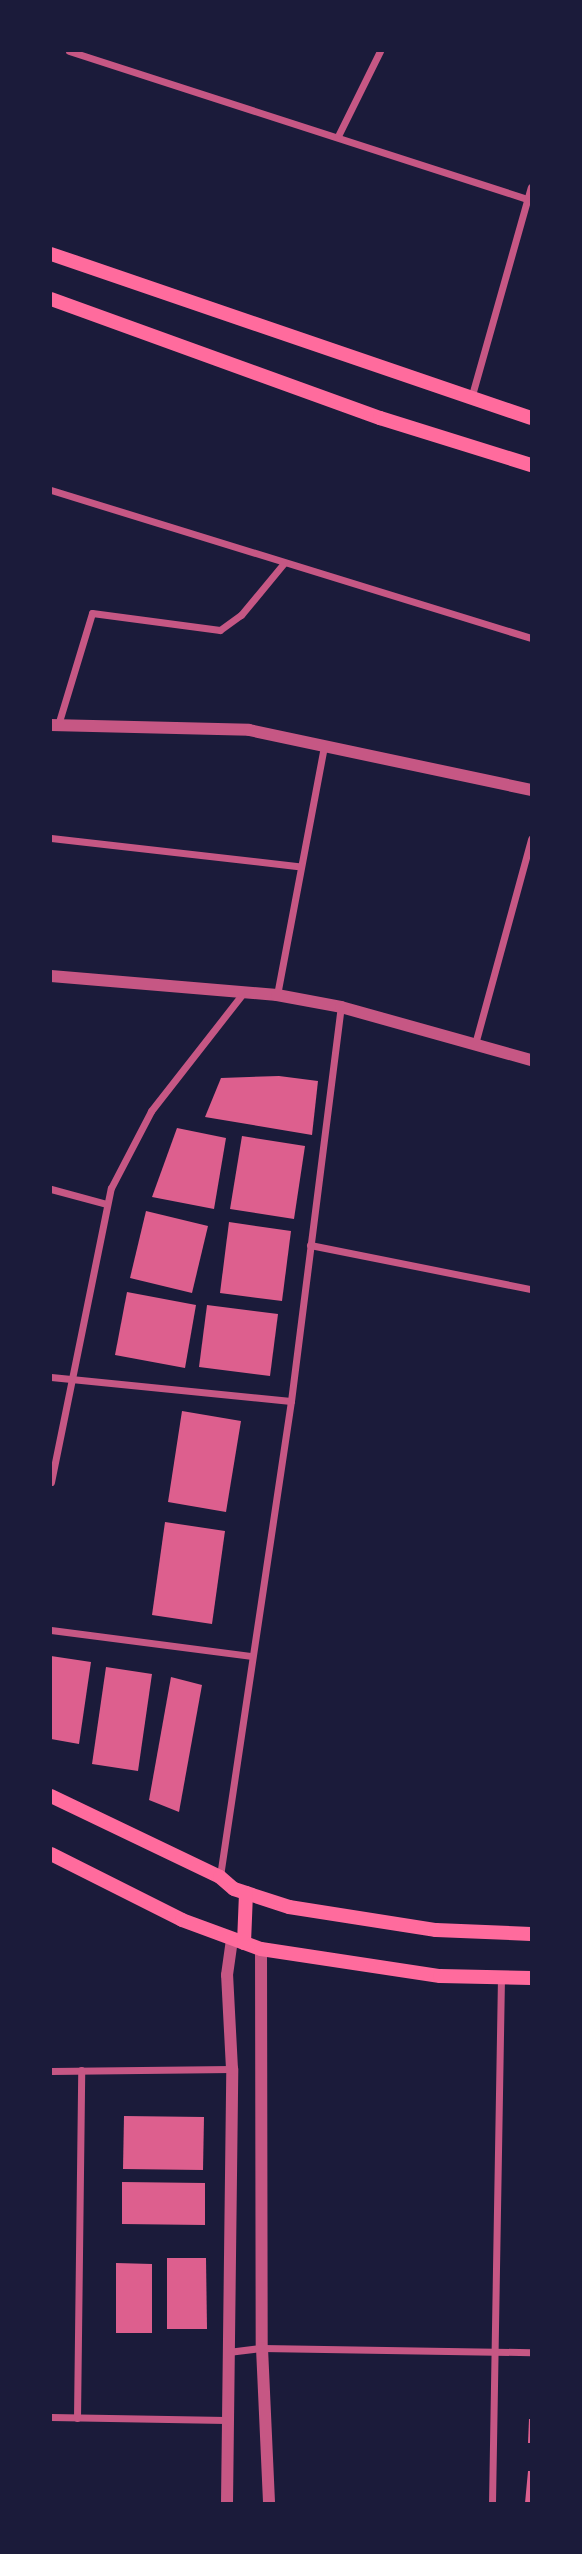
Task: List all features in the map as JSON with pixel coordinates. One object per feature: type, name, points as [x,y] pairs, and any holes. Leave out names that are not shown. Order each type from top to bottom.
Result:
[{"type":"main road","points":[[51,254],[472,395],[531,418]]},
{"type":"main road","points":[[51,299],[380,418],[531,464]]},
{"type":"main road","points":[[51,1796],[220,1877],[246,1894],[289,1907],[383,1924],[531,1934]]},
{"type":"main road","points":[[51,1854],[182,1920],[261,1949],[395,1971],[501,1979],[531,1978]]},
{"type":"main road","points":[[238,1940],[246,1894]]},
{"type":"street","points":[[69,51],[529,199]]},
{"type":"street","points":[[338,136],[380,51]]},
{"type":"street","points":[[472,395],[531,187]]},
{"type":"street","points":[[51,490],[531,638]]},
{"type":"street","points":[[284,563],[241,615],[220,630],[201,631],[92,613],[55,725],[249,730],[531,790]]},
{"type":"street","points":[[277,995],[298,866],[324,747]]},
{"type":"street","points":[[51,838],[298,866]]},
{"type":"street","points":[[475,1044],[531,839]]},
{"type":"street","points":[[51,976],[277,995],[341,1007],[531,1060]]},
{"type":"street","points":[[51,1482],[111,1188],[150,1111],[245,991]]},
{"type":"street","points":[[220,1877],[250,1656],[291,1401],[341,1007]]},
{"type":"street","points":[[51,1189],[107,1204]]},
{"type":"street","points":[[310,1245],[531,1289]]},
{"type":"street","points":[[51,1377],[291,1401]]},
{"type":"street","points":[[51,1630],[250,1656]]},
{"type":"street","points":[[227,2503],[226,2352],[232,2068],[228,1975],[238,1940]]},
{"type":"street","points":[[261,1949],[262,2348],[269,2503]]},
{"type":"street","points":[[492,2503],[501,1979]]},
{"type":"street","points":[[51,2071],[232,2068]]},
{"type":"street","points":[[76,2417],[81,2070]]},
{"type":"street","points":[[226,2352],[262,2348],[531,2352]]},
{"type":"street","points":[[51,2417],[226,2420]]},
{"type":"building","points":[[279,1076],[318,1081],[312,1135],[205,1117],[221,1078]]},
{"type":"building","points":[[177,1128],[226,1138],[214,1209],[152,1197]]},
{"type":"building","points":[[242,1136],[305,1146],[294,1219],[230,1209]]},
{"type":"building","points":[[146,1211],[208,1226],[192,1293],[130,1278]]},
{"type":"building","points":[[229,1222],[291,1231],[282,1301],[220,1293]]},
{"type":"building","points":[[127,1292],[196,1305],[185,1368],[115,1355]]},
{"type":"building","points":[[207,1305],[278,1314],[270,1376],[199,1367]]},
{"type":"building","points":[[182,1411],[241,1421],[226,1512],[168,1502]]},
{"type":"building","points":[[165,1522],[225,1531],[212,1624],[152,1615]]},
{"type":"building","points":[[51,1656],[91,1662],[79,1744],[51,1739]]},
{"type":"building","points":[[106,1667],[152,1674],[138,1771],[92,1764]]},
{"type":"building","points":[[171,1677],[202,1685],[179,1812],[149,1800]]},
{"type":"building","points":[[124,2116],[204,2117],[203,2170],[123,2169]]},
{"type":"building","points":[[122,2182],[205,2183],[205,2225],[122,2224]]},
{"type":"building","points":[[167,2258],[206,2258],[207,2329],[167,2329]]},
{"type":"building","points":[[116,2263],[152,2264],[152,2333],[116,2333]]},
{"type":"building","points":[[531,2419],[531,2443],[528,2443]]},
{"type":"building","points":[[528,2471],[531,2471],[531,2503],[525,2503]]}]
